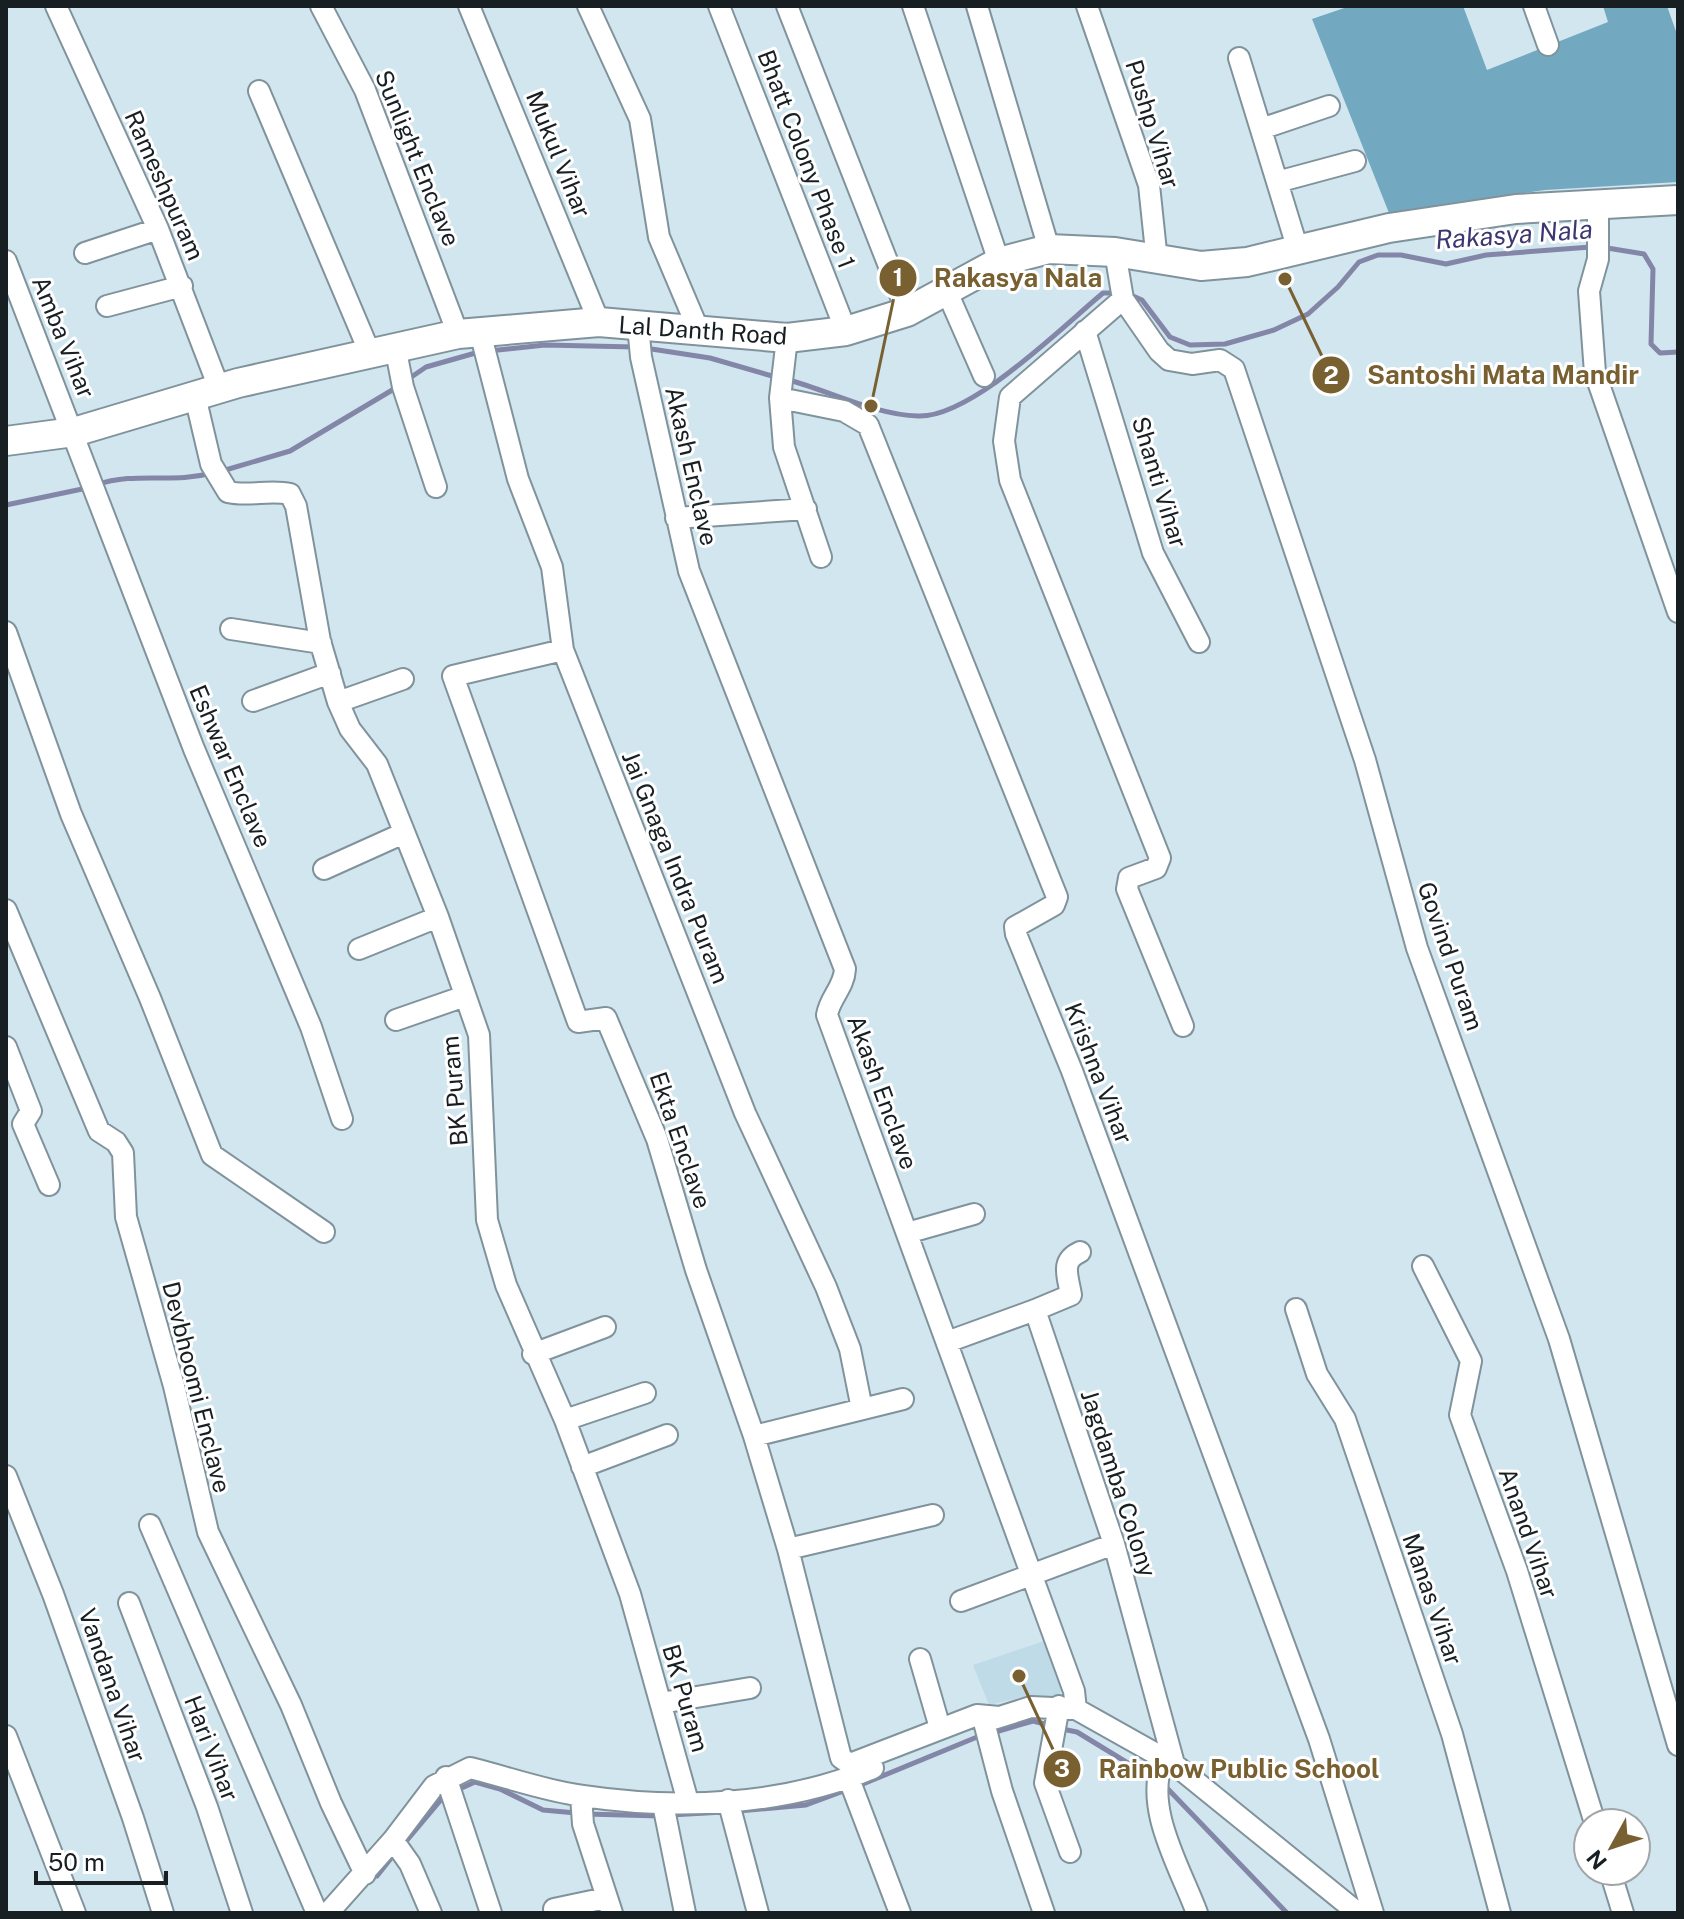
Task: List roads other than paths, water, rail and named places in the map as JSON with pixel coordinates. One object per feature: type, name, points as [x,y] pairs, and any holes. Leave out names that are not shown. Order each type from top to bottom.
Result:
[{"type":"street","name":"Rameshpuram","points":[[56,6],[182,286],[207,392]]},
{"type":"street","name":"Sunlight Enclave","points":[[321,6],[365,90],[476,341]]},
{"type":"street","name":"Mukul Vihar","points":[[469,6],[599,322]]},
{"type":"street","points":[[588,6],[640,119],[659,237],[698,329]]},
{"type":"street","name":"Bhatt Colony Phase 1","points":[[719,6],[846,331]]},
{"type":"street","points":[[787,6],[907,312]]},
{"type":"street","points":[[913,6],[999,262]]},
{"type":"street","points":[[977,6],[1049,249]]},
{"type":"street","name":"Pushp Vihar","points":[[1087,6],[1149,185],[1157,261]]},
{"type":"street","points":[[1534,6],[1548,45]]},
{"type":"street","points":[[1239,58],[1298,250]]},
{"type":"street","points":[[259,91],[316,217],[382,349],[403,383],[436,487]]},
{"type":"street","points":[[1261,129],[1329,106]]},
{"type":"street","points":[[1277,182],[1355,161]]},
{"type":"street","name":"Lal Danth Road","points":[[6,441],[74,432],[207,392],[382,349],[476,341],[543,324],[599,322],[639,341],[698,329],[787,338],[846,331],[907,312],[999,262],[1049,249],[1119,277],[1157,261],[1201,266],[1247,262],[1417,224],[1516,209],[1678,200]]},
{"type":"street","points":[[1598,205],[1598,250],[1589,291],[1595,373],[1678,612]]},
{"type":"street","points":[[85,253],[158,229]]},
{"type":"street","name":"Amba Vihar","points":[[6,261],[74,432]]},
{"type":"street","points":[[1119,277],[1085,331],[1010,397],[1004,441],[1015,494],[1160,858],[1156,868],[1129,878],[1127,889],[1183,1026]]},
{"type":"street","name":"Govind Puram","points":[[1119,277],[1169,360],[1192,364],[1220,360],[1234,369],[1365,760],[1417,948],[1559,1339],[1678,1745]]},
{"type":"street","points":[[107,306],[182,286]]},
{"type":"street","points":[[947,292],[984,376]]},
{"type":"street","name":"Shanti Vihar","points":[[1085,331],[1153,553],[1199,642]]},
{"type":"street","points":[[787,338],[780,395],[784,447],[821,557]]},
{"type":"street","name":"Jai Gnaga Indra Puram","points":[[476,341],[518,479],[552,567],[563,650],[745,1113],[826,1287],[850,1349],[862,1409]]},
{"type":"street","name":"Akash Enclave","points":[[639,341],[689,571],[845,969],[844,982],[829,1003],[827,1015],[1074,1691],[1060,1717]]},
{"type":"street","name":"BK Puram","points":[[207,392],[214,471],[228,492],[239,495],[277,491],[290,494],[300,518],[321,643],[338,702],[350,729],[377,764],[438,917],[479,1035],[487,1220],[506,1285],[533,1354],[565,1420],[630,1594],[688,1802]]},
{"type":"street","name":"Krishna Vihar","points":[[780,395],[844,411],[868,425],[1057,897],[1054,905],[1015,927],[1016,934],[1072,1071],[1309,1709],[1373,1913]]},
{"type":"street","name":"Eshwar Enclave","points":[[74,432],[188,736],[311,1027],[342,1119]]},
{"type":"street","points":[[676,518],[806,509]]},
{"type":"street","points":[[231,629],[321,643]]},
{"type":"street","points":[[6,632],[71,814],[150,998],[212,1155],[324,1232]]},
{"type":"street","name":"Ekta Enclave","points":[[563,650],[453,676],[578,1022],[606,1018],[657,1139],[696,1270],[754,1436],[788,1549],[825,1708],[900,1913]]},
{"type":"street","points":[[253,701],[330,673]]},
{"type":"street","points":[[338,702],[403,679]]},
{"type":"street","points":[[324,869],[404,833]]},
{"type":"street","name":"Devbhoomi Enclave","points":[[6,910],[99,1131],[116,1142],[123,1153],[129,1230],[174,1386],[208,1532],[291,1705],[365,1874]]},
{"type":"street","points":[[359,949],[438,917]]},
{"type":"street","points":[[396,1020],[465,996]]},
{"type":"street","points":[[6,1047],[31,1111],[23,1124],[49,1185]]},
{"type":"street","points":[[907,1233],[974,1214]]},
{"type":"street","points":[[947,1342],[1071,1295],[1065,1264],[1069,1257],[1080,1252]]},
{"type":"street","name":"Anand Vihar","points":[[1423,1266],[1471,1361],[1460,1415],[1517,1571],[1590,1807]]},
{"type":"street","name":"Manas Vihar","points":[[1296,1309],[1317,1374],[1345,1419],[1452,1734],[1500,1913]]},
{"type":"street","name":"Jagdamba Colony","points":[[1035,1310],[1114,1544],[1162,1770],[1161,1816],[1197,1913]]},
{"type":"street","points":[[533,1354],[605,1327]]},
{"type":"street","points":[[565,1420],[645,1393]]},
{"type":"street","points":[[754,1436],[903,1399]]},
{"type":"street","points":[[582,1467],[667,1435]]},
{"type":"street","name":"Vandana Vihar","points":[[6,1476],[53,1594],[133,1818],[163,1913]]},
{"type":"street","points":[[788,1549],[933,1515]]},
{"type":"street","points":[[150,1525],[317,1913]]},
{"type":"street","points":[[961,1601],[1114,1544]]},
{"type":"street","name":"Hari Vihar","points":[[129,1603],[207,1807],[242,1913]]},
{"type":"street","points":[[920,1659],[940,1728]]},
{"type":"street","points":[[661,1703],[750,1688]]},
{"type":"street","points":[[328,1913],[365,1874],[399,1848],[434,1786],[449,1787],[470,1768],[581,1809],[664,1813],[688,1802],[729,1807],[851,1781],[1031,1707],[1060,1717],[1162,1770],[1358,1913]]},
{"type":"street","points":[[851,1781],[940,1728],[977,1715],[989,1726],[1044,1913]]},
{"type":"street","points":[[1060,1717],[1045,1783],[1070,1852]]},
{"type":"street","points":[[6,1736],[75,1913]]},
{"type":"street","points":[[449,1787],[491,1913]]},
{"type":"street","points":[[729,1807],[758,1913]]},
{"type":"street","points":[[554,1909],[609,1906],[581,1809]]},
{"type":"street","points":[[664,1813],[685,1913]]},
{"type":"street","points":[[399,1848],[431,1913]]},
{"type":"street","points":[[1615,1887],[1623,1913]]},
{"type":"waterway","name":"Rakasya Nala","points":[[1126,293],[1142,300],[1170,337],[1190,345],[1225,344],[1274,330],[1308,314],[1338,287],[1359,262],[1378,255],[1401,255],[1446,264],[1486,255],[1591,247]]},
{"type":"waterway","name":"Rakasya Nala","points":[[1601,247],[1644,254],[1653,269],[1651,344],[1660,353],[1678,352]]},
{"type":"waterway","name":"Rakasya Nala","points":[[789,380],[886,412],[918,416],[939,413],[964,402],[1015,368],[1103,293],[1116,293]]},
{"type":"waterway","name":"Rakasya Nala","points":[[489,351],[545,345],[635,347]]},
{"type":"waterway","name":"Rakasya Nala","points":[[645,348],[710,358],[779,378]]},
{"type":"waterway","name":"Rakasya Nala","points":[[407,380],[426,367],[479,352]]},
{"type":"waterway","name":"Rakasya Nala","points":[[222,471],[290,451],[399,386]]},
{"type":"waterway","name":"Rakasya Nala","points":[[96,485],[126,479],[183,478],[212,473]]},
{"type":"waterway","name":"Rakasya Nala","points":[[6,505],[87,488]]},
{"type":"waterway","points":[[992,1733],[1033,1721],[1052,1726]]},
{"type":"waterway","points":[[1062,1729],[1077,1732],[1154,1779]]},
{"type":"waterway","points":[[858,1786],[982,1735]]},
{"type":"waterway","points":[[455,1791],[475,1782],[500,1789],[543,1810],[576,1813]]},
{"type":"waterway","points":[[1166,1787],[1287,1913]]},
{"type":"waterway","points":[[738,1811],[806,1805],[849,1789]]},
{"type":"waterway","points":[[403,1845],[445,1795]]},
{"type":"waterway","points":[[670,1815],[724,1812]]},
{"type":"waterway","points":[[586,1814],[660,1816]]},
{"type":"waterway","points":[[377,1876],[396,1852]]},
{"type":"place","name":"Santoshi Mata Mandir","points":[[1285,279]]},
{"type":"place","name":"Rakasya Nala","points":[[871,406]]},
{"type":"place","name":"Rainbow Public School","points":[[1019,1676]]}]
